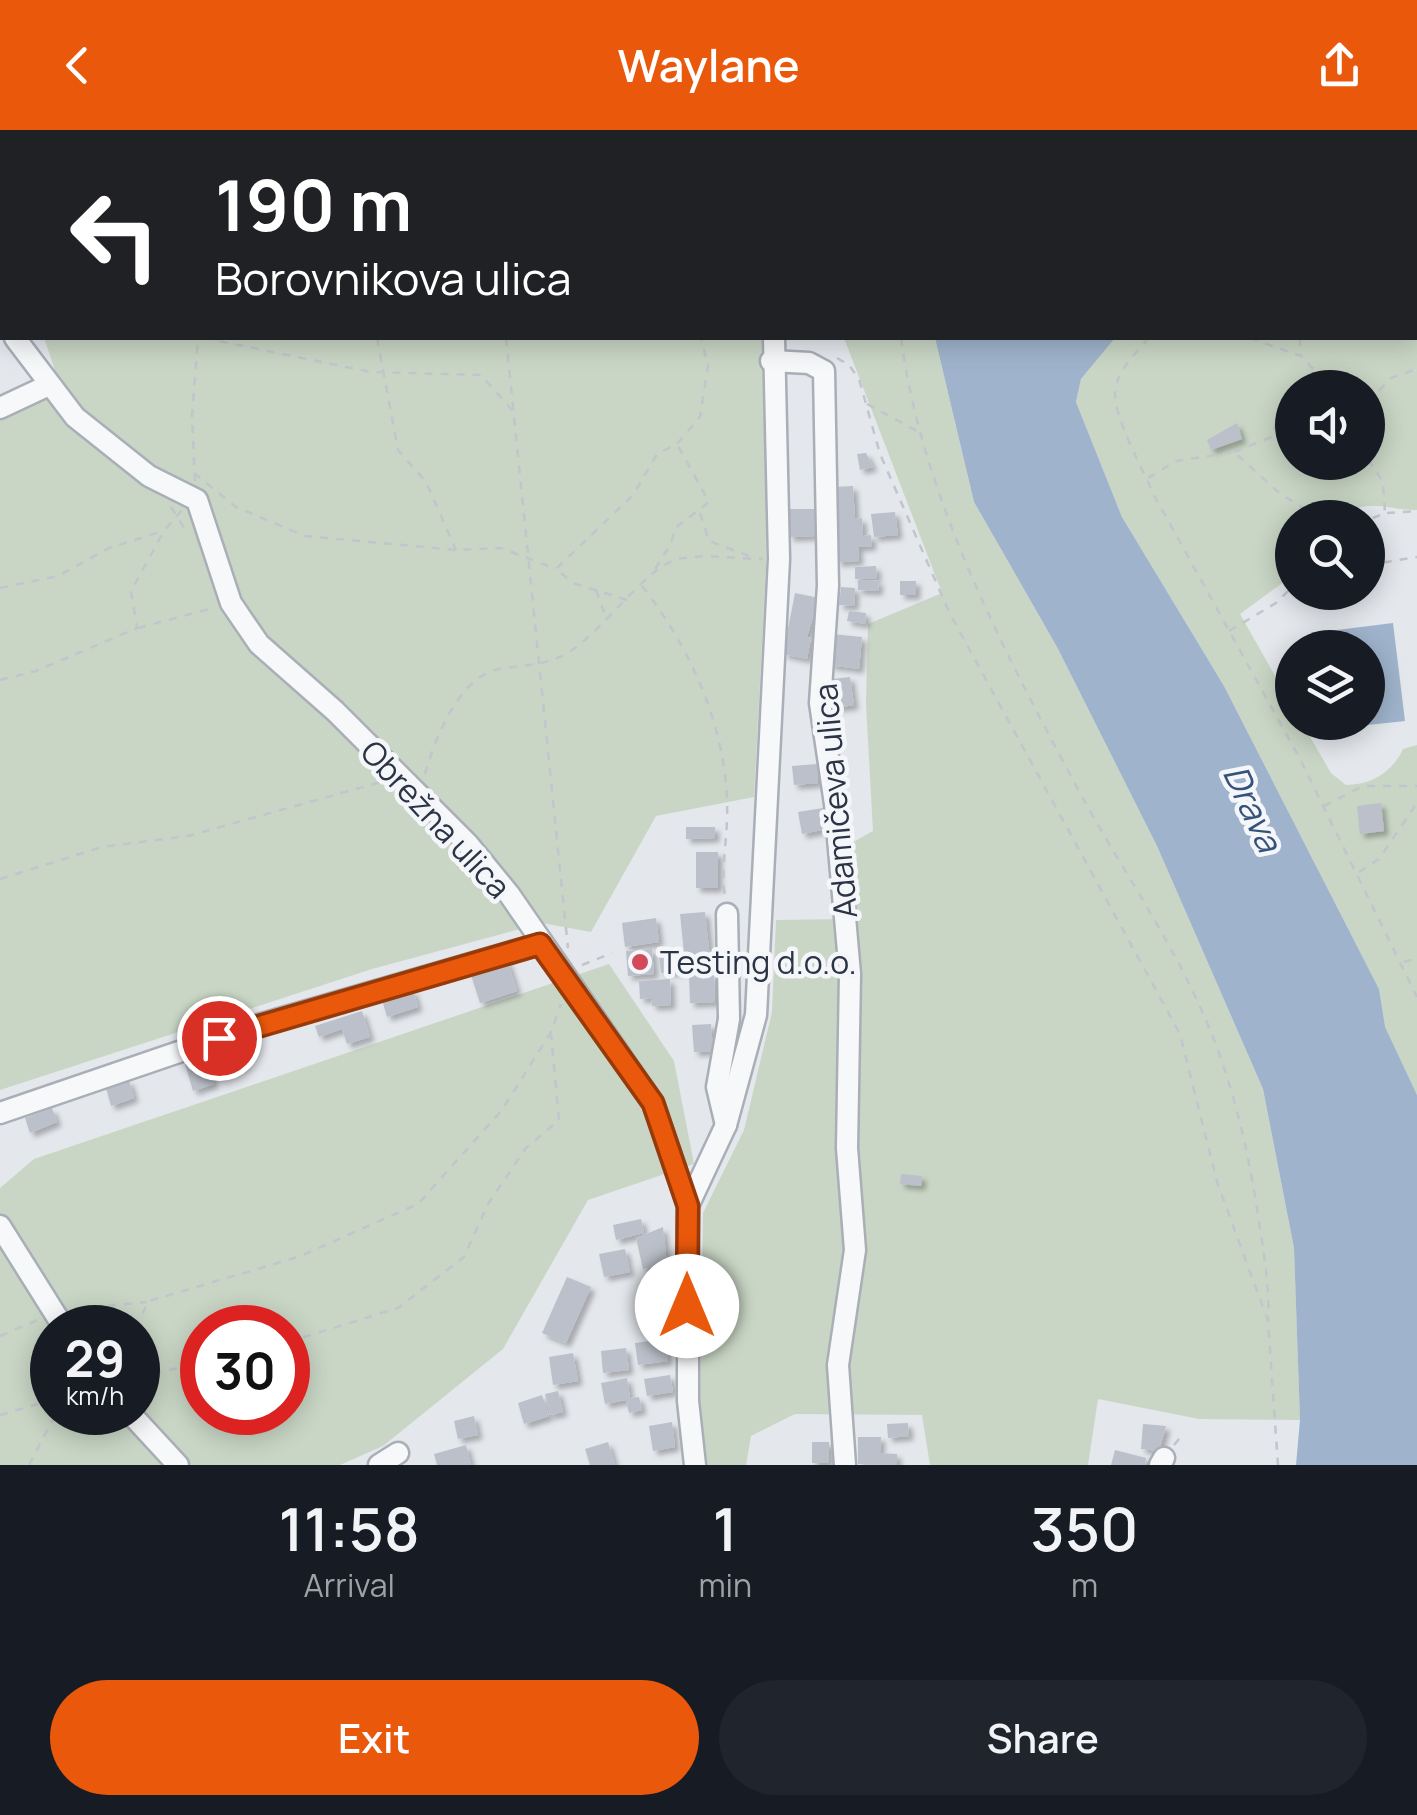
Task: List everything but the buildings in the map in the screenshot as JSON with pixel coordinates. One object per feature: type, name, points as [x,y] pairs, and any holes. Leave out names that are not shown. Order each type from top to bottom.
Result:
[{"type":"street","points":[[16,340],[76,417],[149,476],[197,500]]},
{"type":"street","name":"Obrežna ulica","points":[[688,1206],[726,1125],[756,1015],[774,340]]},
{"type":"street","points":[[771,361],[808,363]]},
{"type":"street","name":"Adamičeva ulica","points":[[808,363],[824,371],[828,586],[820,702],[836,804],[850,974],[847,1148],[855,1250],[838,1365],[844,1465]]},
{"type":"street","points":[[0,408],[48,385]]},
{"type":"street","name":"Obrežna ulica","points":[[197,500],[232,603],[259,644],[335,711],[396,778],[468,844],[509,894],[653,1103],[688,1206],[688,1402],[695,1465]]},
{"type":"street","points":[[726,1125],[717,1086],[729,1019],[727,914]]},
{"type":"street","points":[[0,1114],[255,1026],[540,944]]},
{"type":"street","points":[[0,1226],[50,1305]]},
{"type":"street","points":[[150,1435],[178,1465]]},
{"type":"street","points":[[379,1465],[398,1454]]},
{"type":"path","points":[[136,628],[130,590],[164,531],[177,514],[197,500],[192,416],[201,340]]},
{"type":"path","points":[[212,340],[384,372],[481,375],[514,412]]},
{"type":"path","points":[[377,340],[398,450],[426,482],[456,550]]},
{"type":"path","points":[[134,1305],[298,1257],[418,1204],[502,1110],[551,1032],[566,974],[542,664],[506,340]]},
{"type":"path","points":[[556,569],[633,495],[657,454],[677,444],[700,416],[708,366],[701,340]]},
{"type":"path","points":[[901,340],[920,433],[958,540],[1081,794],[1173,952],[1206,1019],[1235,1104],[1270,1293],[1268,1321],[1278,1465]]},
{"type":"path","points":[[1147,340],[1122,370],[1114,394],[1147,479],[1324,806],[1417,997]]},
{"type":"path","points":[[1256,340],[1301,356],[1314,370]]},
{"type":"path","points":[[1300,340],[1301,356]]},
{"type":"path","points":[[808,363],[824,357],[840,358],[858,379],[880,454],[950,614],[1180,1034],[1216,1182],[1268,1321]]},
{"type":"path","points":[[1385,384],[1391,378],[1417,369]]},
{"type":"path","points":[[866,404],[920,433]]},
{"type":"path","points":[[1147,479],[1176,461],[1234,452],[1271,438],[1275,426]]},
{"type":"path","points":[[418,798],[432,745],[472,682],[491,671],[542,664],[569,652],[628,601],[671,544],[675,528],[700,513],[708,502],[677,444]]},
{"type":"path","points":[[1234,452],[1290,500]]},
{"type":"path","points":[[194,474],[236,507],[304,536],[456,550],[502,548],[556,569],[574,583],[628,601]]},
{"type":"path","points":[[168,504],[188,533]]},
{"type":"path","points":[[1385,514],[1417,511]]},
{"type":"path","points":[[700,513],[709,541],[715,546],[769,558]]},
{"type":"path","points":[[0,588],[58,576],[109,548],[164,531]]},
{"type":"path","points":[[654,570],[679,559],[769,558]]},
{"type":"path","points":[[1385,563],[1417,558]]},
{"type":"path","points":[[642,585],[676,630],[709,710],[723,769],[727,820],[722,852],[727,914]]},
{"type":"path","points":[[595,588],[607,620]]},
{"type":"path","points":[[0,680],[36,671],[136,628],[232,603]]},
{"type":"path","points":[[1229,632],[1275,604]]},
{"type":"path","points":[[0,879],[102,847],[188,836],[396,778]]},
{"type":"path","points":[[1324,806],[1363,786],[1417,786]]},
{"type":"path","points":[[1358,873],[1378,859],[1417,803]]},
{"type":"path","points":[[566,974],[612,953]]},
{"type":"path","points":[[1401,963],[1417,958]]},
{"type":"path","points":[[310,1335],[398,1308],[464,1257],[488,1204],[526,1148],[559,1120],[551,1032]]},
{"type":"path","points":[[0,1336],[30,1328]]},
{"type":"path","points":[[0,1416],[30,1407]]},
{"type":"path","points":[[29,1465],[44,1435]]},
{"type":"green space","points":[[45,340],[765,340],[766,568],[754,797],[656,816],[591,932],[542,923],[372,969],[0,1090],[0,412],[59,382]]},
{"type":"green space","points":[[845,340],[935,340],[974,502],[1057,647],[1157,846],[1263,1089],[1294,1248],[1300,1420],[1199,1419],[1098,1399],[1088,1465],[930,1465],[922,1415],[795,1414],[751,1436],[746,1465],[707,1465],[700,1404],[703,1213],[744,1130],[772,1012],[776,920],[849,919],[846,846],[873,831],[866,704],[868,624],[942,593]]},
{"type":"green space","points":[[1113,340],[1417,340],[1417,510],[1385,507],[1385,500],[1275,500],[1275,588],[1240,614],[1275,676],[1275,740],[1312,740],[1331,773],[1346,785],[1380,776],[1403,749],[1417,745],[1417,1095],[1384,1027],[1379,989],[1224,686],[1122,517],[1076,402],[1081,379]]},
{"type":"green space","points":[[609,964],[674,1061],[694,1164],[588,1200],[503,1349],[383,1446],[340,1465],[0,1465],[0,1188],[34,1159]]},
{"type":"water","name":"Drava","points":[[935,340],[1113,340],[1081,379],[1076,402],[1122,517],[1224,686],[1379,989],[1385,1027],[1417,1095],[1417,1465],[1296,1465],[1300,1420],[1294,1248],[1263,1089],[1157,846],[1057,647],[974,502]]},
{"type":"water","points":[[1393,623],[1405,721],[1385,723],[1385,630],[1337,630]]},
{"type":"place","name":"Testing d.o.o.","points":[[640,962]]},
{"type":"route","points":[[219,1038],[540,944],[653,1103],[688,1206],[687,1306]]}]
